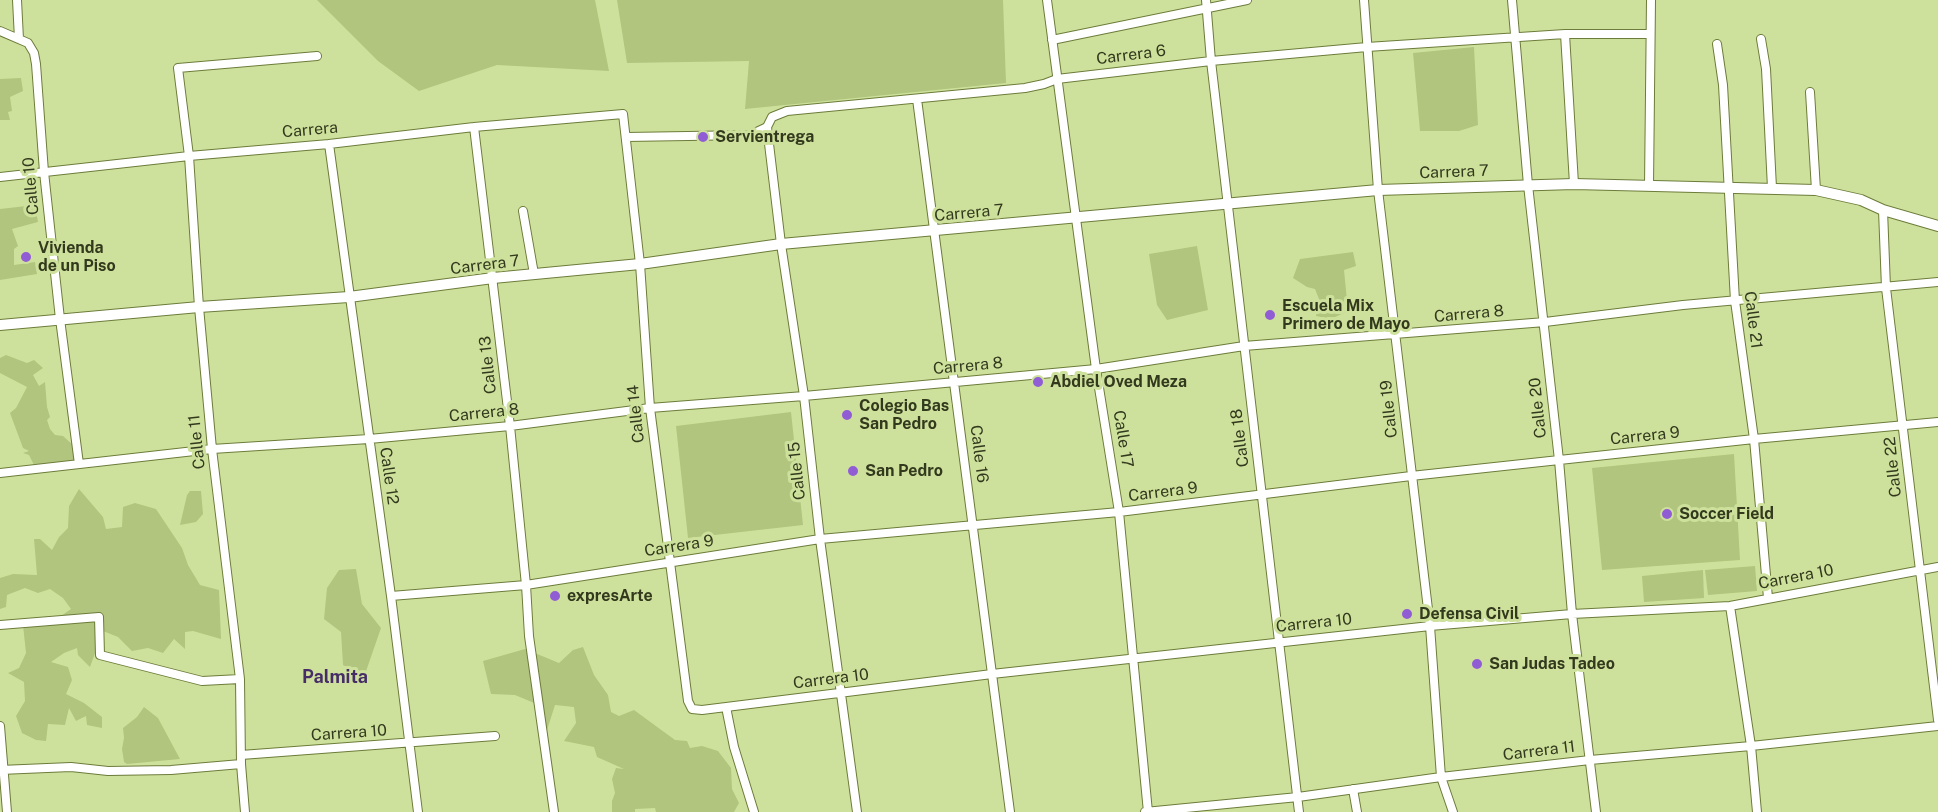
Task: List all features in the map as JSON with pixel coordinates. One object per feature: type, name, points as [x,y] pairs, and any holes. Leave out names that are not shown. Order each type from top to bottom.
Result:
[{"type":"street","points":[[0,32],[19,39],[17,0]]},
{"type":"street","name":"Calle 17","points":[[1047,0],[1096,369],[1119,512],[1147,812]]},
{"type":"street","points":[[1052,40],[1207,4],[1247,0]]},
{"type":"street","name":"Calle 19","points":[[1364,0],[1378,190],[1430,626],[1441,777],[1453,812]]},
{"type":"street","name":"Calle 20","points":[[1512,0],[1528,184],[1559,460],[1572,614],[1596,812]]},
{"type":"street","points":[[1649,186],[1651,0]]},
{"type":"street","name":"Calle 18","points":[[1207,4],[1210,61],[1299,812]]},
{"type":"street","points":[[1564,34],[1574,184]]},
{"type":"street","name":"Carrera 6","points":[[626,137],[750,135],[766,127],[772,117],[787,111],[1025,88],[1058,79],[1210,61],[1367,47],[1564,34],[1650,34]]},
{"type":"street","name":"Calle 10","points":[[19,39],[28,43],[34,53],[36,64],[44,172],[79,464]]},
{"type":"street","points":[[1761,39],[1766,69],[1772,188]]},
{"type":"street","name":"Calle 21","points":[[1717,44],[1723,85],[1735,301],[1754,439],[1768,598]]},
{"type":"street","name":"Calle 11","points":[[245,812],[241,760],[240,679],[212,449],[199,307],[189,156],[178,68],[317,56]]},
{"type":"street","points":[[1810,92],[1816,190]]},
{"type":"street","name":"Calle 16","points":[[917,99],[1010,812]]},
{"type":"street","name":"Carrera","points":[[0,177],[474,127],[623,114]]},
{"type":"street","name":"Calle 14","points":[[623,114],[640,264],[650,408],[688,701],[692,709]]},
{"type":"street","name":"Calle 13","points":[[474,127],[510,426],[529,636],[554,812]]},
{"type":"street","name":"Calle 15","points":[[766,127],[804,396],[820,539],[857,812]]},
{"type":"street","name":"Calle 12","points":[[329,144],[418,812]]},
{"type":"street","name":"Carrera 7","points":[[0,325],[199,307],[349,297],[493,278],[640,264],[781,244],[1378,190],[1528,184],[1816,190],[1862,200],[1884,210],[1938,226]]},
{"type":"street","name":"Calle 22","points":[[1884,210],[1886,288],[1918,569],[1938,720]]},
{"type":"street","points":[[523,211],[534,274]]},
{"type":"street","name":"Carrera 8","points":[[0,473],[212,449],[369,439],[510,426],[650,408],[1096,369],[1244,346],[1545,322],[1938,282]]},
{"type":"street","name":"Carrera 9","points":[[391,596],[526,585],[820,539],[1119,512],[1411,476],[1754,439],[1938,422]]},
{"type":"street","name":"Carrera 10","points":[[692,709],[702,710],[992,674],[1430,626],[1572,614],[1730,606],[1938,567]]},
{"type":"street","points":[[1730,606],[1757,812]]},
{"type":"street","points":[[0,625],[99,616],[100,655],[202,681],[240,679]]},
{"type":"street","points":[[726,707],[734,747],[754,812]]},
{"type":"street","points":[[0,726],[7,812]]},
{"type":"street","name":"Carrera 11","points":[[1147,812],[1298,797],[1441,777],[1590,760],[1938,726]]},
{"type":"street","name":"Carrera 10","points":[[2,769],[70,767],[118,771],[171,770],[241,760],[495,736]]},
{"type":"street","points":[[1353,789],[1358,812]]},
{"type":"green space","points":[[317,0],[595,0],[609,71],[497,65],[419,91],[378,61]]},
{"type":"green space","points":[[617,0],[1003,0],[1006,83],[745,109],[749,61],[627,63]]},
{"type":"green space","points":[[1474,47],[1478,125],[1459,131],[1420,131],[1413,53]]},
{"type":"green space","points":[[21,78],[23,91],[10,97],[12,111],[8,112],[10,120],[0,120],[0,79]]},
{"type":"green space","points":[[35,205],[38,222],[12,229],[18,246],[14,249],[14,265],[35,262],[37,274],[0,280],[0,209]]},
{"type":"green space","points":[[1197,246],[1208,310],[1167,320],[1157,305],[1149,254]]},
{"type":"green space","points":[[1353,252],[1356,266],[1344,270],[1348,311],[1331,319],[1316,316],[1319,299],[1315,289],[1293,278],[1300,259]]},
{"type":"green space","points":[[6,355],[27,363],[34,360],[43,368],[33,375],[39,386],[45,382],[50,417],[47,420],[50,429],[55,435],[63,436],[73,445],[75,463],[35,467],[29,455],[23,453],[29,451],[23,448],[10,413],[16,408],[27,387],[0,373],[0,358]]},
{"type":"green space","points":[[791,412],[803,525],[688,538],[676,426]]},
{"type":"green space","name":"Soccer Field","points":[[1734,454],[1740,560],[1602,570],[1592,468]]},
{"type":"green space","points":[[79,489],[103,517],[106,529],[122,527],[123,507],[135,503],[156,509],[182,548],[188,565],[200,585],[219,590],[221,639],[193,631],[185,632],[185,649],[174,639],[163,653],[148,648],[132,651],[118,637],[103,631],[90,667],[78,655],[77,648],[51,662],[68,667],[72,680],[66,694],[84,703],[102,717],[102,728],[87,725],[86,716],[76,721],[69,708],[65,725],[48,724],[46,741],[36,740],[22,733],[16,716],[25,701],[24,682],[8,673],[19,668],[26,653],[23,625],[61,616],[71,609],[63,598],[50,589],[38,593],[25,588],[7,595],[6,607],[0,609],[0,578],[13,574],[37,575],[34,539],[40,539],[52,550],[59,537],[68,528],[69,506]]},
{"type":"green space","points":[[190,491],[201,491],[203,514],[196,522],[180,525],[187,495]]},
{"type":"green space","name":"Soccer Field","points":[[1755,566],[1757,591],[1708,595],[1705,570]]},
{"type":"green space","points":[[356,569],[362,604],[381,628],[364,677],[343,665],[341,632],[324,619],[327,588],[339,570]]},
{"type":"green space","name":"Soccer Field","points":[[1703,570],[1704,598],[1644,602],[1642,576]]},
{"type":"green space","points":[[583,647],[594,675],[608,695],[611,712],[619,716],[634,710],[675,740],[687,741],[690,748],[702,746],[718,751],[731,768],[732,789],[739,803],[734,812],[656,812],[655,808],[635,809],[635,812],[612,812],[615,793],[612,779],[616,768],[624,769],[597,757],[594,747],[564,741],[576,723],[574,707],[555,705],[547,730],[540,731],[539,705],[515,695],[491,694],[483,661],[525,649],[559,663],[573,650]]},
{"type":"green space","points":[[144,707],[158,718],[180,759],[127,764],[124,762],[123,728],[137,717]]},
{"type":"place","name":"Servientrega","points":[[703,137]]},
{"type":"place","name":"Vivienda de un Piso","points":[[26,257]]},
{"type":"place","name":"Escuela Mix Primero de Mayo","points":[[1270,315]]},
{"type":"place","name":"Abdiel Oved Meza","points":[[1038,382]]},
{"type":"place","name":"Colegio Bas San Pedro","points":[[847,415]]},
{"type":"place","name":"San Pedro","points":[[853,471]]},
{"type":"place","name":"Soccer Field","points":[[1667,514]]},
{"type":"place","name":"expresArte","points":[[555,596]]},
{"type":"place","name":"Defensa Civil","points":[[1407,614]]},
{"type":"place","name":"San Judas Tadeo","points":[[1477,664]]},
{"type":"district","name":"Palmita","points":[[335,677]]}]
